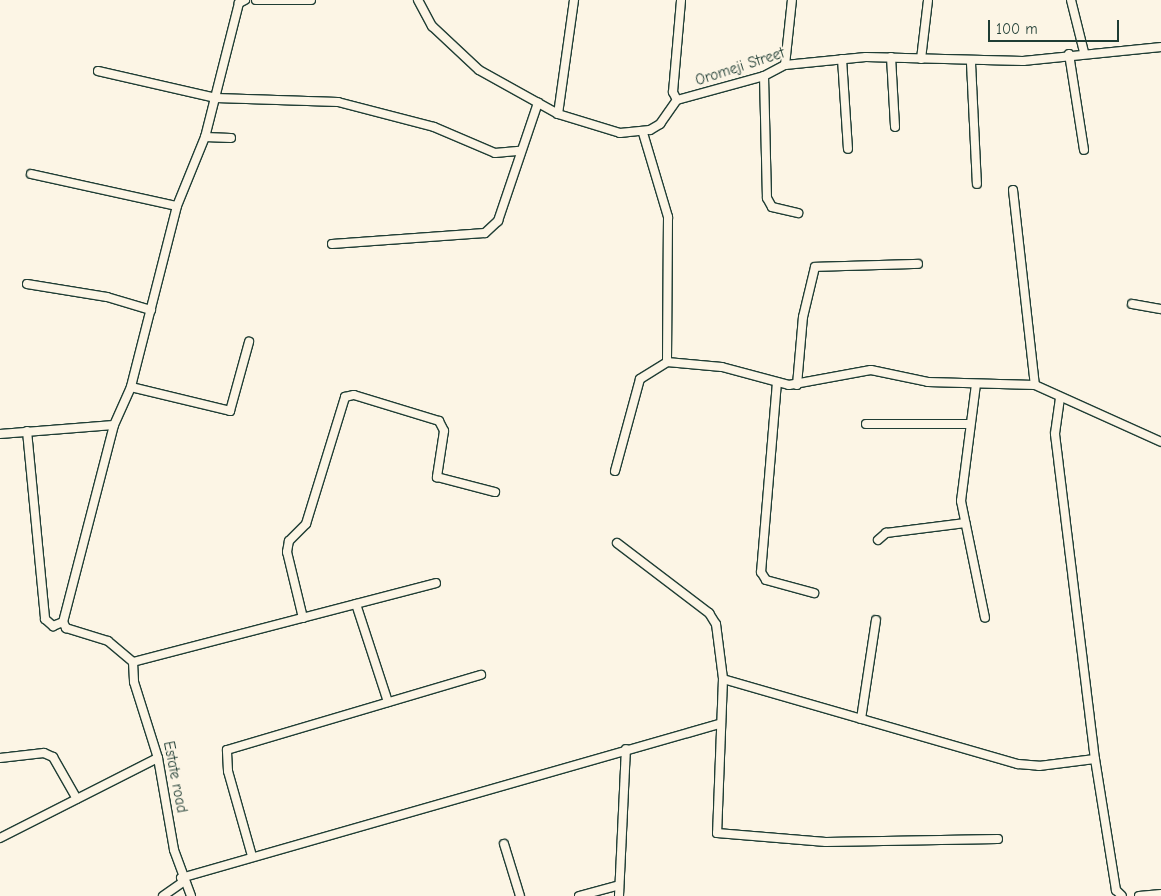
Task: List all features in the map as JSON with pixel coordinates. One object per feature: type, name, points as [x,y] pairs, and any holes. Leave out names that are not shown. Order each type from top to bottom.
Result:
[{"type":"street","points":[[245,0],[239,3],[206,137],[176,206],[131,388],[114,425],[64,622],[66,628],[108,641],[133,662],[436,583]]},
{"type":"street","points":[[256,0],[311,0]]},
{"type":"street","points":[[418,0],[432,26],[479,70],[558,114],[620,133],[643,133],[660,124],[677,100],[673,92],[681,0]]},
{"type":"street","points":[[558,114],[574,0]]},
{"type":"street","points":[[785,65],[792,0]]},
{"type":"street","points":[[921,59],[928,0]]},
{"type":"street","points":[[1071,0],[1084,52]]},
{"type":"street","name":"Oromeji Street","points":[[677,100],[764,76],[785,65],[842,59],[891,57],[971,63],[1084,52],[1160,49]]},
{"type":"street","points":[[1069,54],[1084,150]]},
{"type":"street","points":[[891,57],[895,127]]},
{"type":"street","points":[[842,59],[848,149]]},
{"type":"street","points":[[971,63],[977,184]]},
{"type":"street","points":[[98,70],[216,98],[338,102],[434,127],[495,153],[520,151]]},
{"type":"street","points":[[764,76],[767,198],[772,207],[798,213]]},
{"type":"street","points":[[332,244],[485,233],[498,221],[520,151],[538,103]]},
{"type":"street","points":[[643,133],[668,217],[668,362]]},
{"type":"street","points":[[206,137],[231,138]]},
{"type":"street","points":[[31,174],[176,206]]},
{"type":"street","points":[[1012,190],[1035,385]]},
{"type":"street","points":[[797,385],[803,317],[815,267],[918,264]]},
{"type":"street","points":[[28,284],[107,297],[151,310]]},
{"type":"street","points":[[1132,304],[1161,309]]},
{"type":"street","points":[[131,388],[230,410],[249,342]]},
{"type":"street","points":[[615,470],[640,380],[668,362],[722,367],[777,382],[797,385],[871,370],[928,382],[1035,385],[1060,398],[1161,442]]},
{"type":"street","points":[[777,382],[761,572],[766,580],[814,594]]},
{"type":"street","points":[[976,384],[968,424],[962,476],[965,523],[985,618]]},
{"type":"street","points":[[303,618],[287,552],[290,541],[306,524],[345,397],[354,395],[439,421],[444,432],[437,477],[495,492]]},
{"type":"street","points":[[1060,398],[1054,434],[1095,759],[1116,890],[1122,896]]},
{"type":"street","points":[[866,424],[968,424]]},
{"type":"street","points":[[0,434],[114,425]]},
{"type":"street","points":[[27,431],[45,619],[53,626],[64,622]]},
{"type":"street","points":[[878,540],[886,533],[965,523]]},
{"type":"street","points":[[617,543],[709,613],[720,638],[722,679],[714,823],[717,833],[725,837],[826,842],[998,839]]},
{"type":"street","points":[[356,604],[388,702]]},
{"type":"street","points":[[861,719],[876,620]]},
{"type":"street","name":"Estate road","points":[[133,662],[134,682],[158,758],[182,880],[191,896]]},
{"type":"street","points":[[252,856],[228,771],[227,750],[481,675]]},
{"type":"street","points":[[722,679],[1018,764],[1039,766],[1095,759]]},
{"type":"street","points":[[163,896],[182,880],[252,856],[719,724]]},
{"type":"street","points":[[619,896],[617,886],[626,749]]},
{"type":"street","points":[[0,758],[44,753],[53,757],[77,799]]},
{"type":"street","points":[[0,838],[158,758]]},
{"type":"street","points":[[504,844],[520,896]]},
{"type":"street","points":[[579,896],[617,886]]},
{"type":"street","points":[[1139,896],[1161,894]]}]
